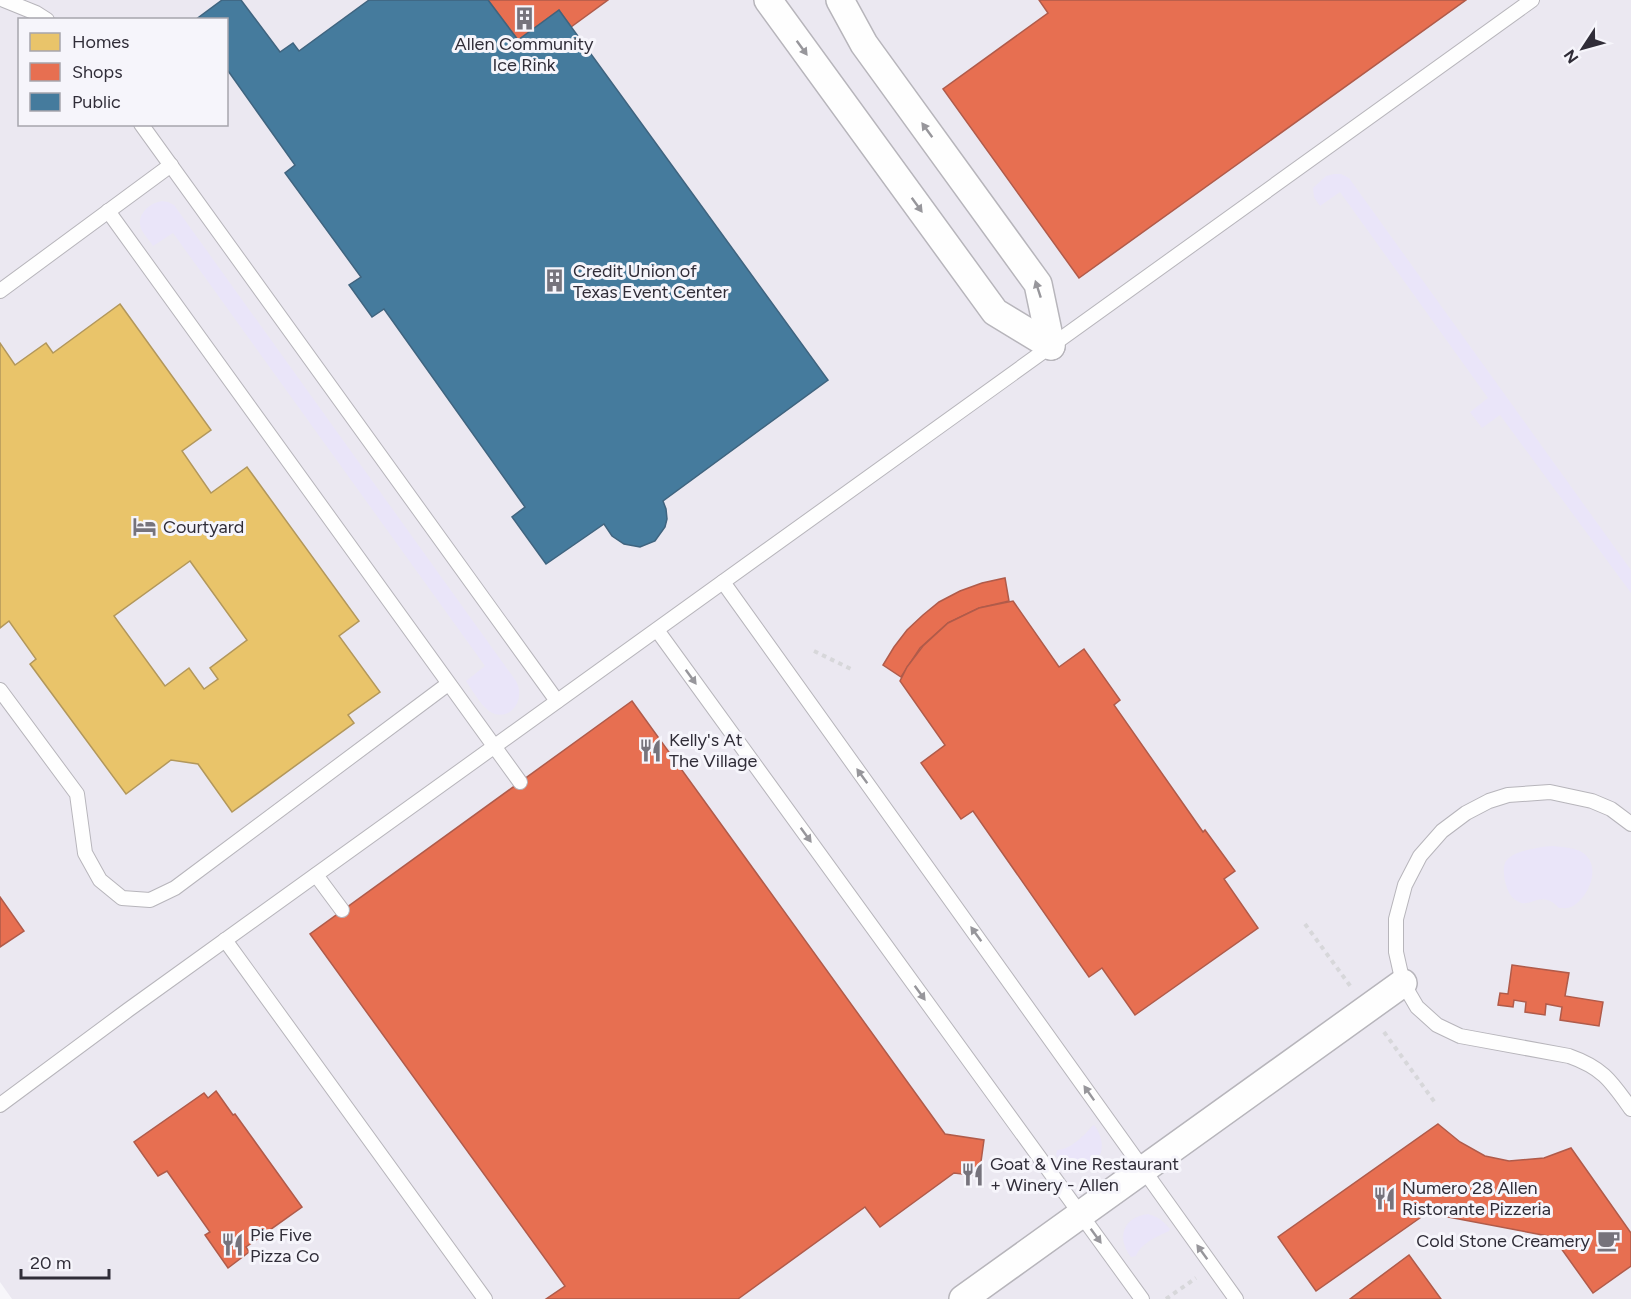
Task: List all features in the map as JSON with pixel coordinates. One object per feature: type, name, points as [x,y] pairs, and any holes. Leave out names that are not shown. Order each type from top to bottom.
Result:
[{"type":"street","points":[[768,0],[995,312],[1052,346]]},
{"type":"street","points":[[840,0],[864,44],[1038,284],[1052,346]]},
{"type":"street","points":[[963,1299],[1403,982]]},
{"type":"lane","points":[[4,0],[44,18]]},
{"type":"lane","points":[[0,1105],[225,940],[1532,0]]},
{"type":"lane","points":[[142,126],[557,701]]},
{"type":"lane","points":[[0,291],[171,165]]},
{"type":"lane","points":[[108,211],[520,782]]},
{"type":"lane","points":[[723,582],[1236,1299]]},
{"type":"lane","points":[[657,630],[1142,1299]]},
{"type":"lane","points":[[0,690],[77,795],[85,854],[100,880],[122,898],[150,900],[175,888],[448,684]]},
{"type":"lane","points":[[1630,821],[1592,801],[1550,792],[1508,795],[1489,801],[1466,813],[1442,831],[1420,856],[1405,885],[1396,919],[1396,952],[1403,982],[1417,1006],[1427,1017],[1460,1036],[1569,1056],[1584,1061],[1614,1084],[1631,1109]]},
{"type":"lane","points":[[316,875],[342,910]]},
{"type":"lane","points":[[225,940],[485,1299]]},
{"type":"path","points":[[814,651],[853,670]]},
{"type":"shaded area","points":[[0,0],[1631,0],[1631,1299],[12,1299],[0,1282]]},
{"type":"shaded area","points":[[1341,174],[1349,178],[1631,570],[1631,593],[1500,415],[1482,428],[1470,412],[1488,398],[1340,192],[1320,206],[1314,197],[1313,188],[1326,176]]},
{"type":"shaded area","points":[[162,201],[174,205],[516,681],[519,696],[514,708],[509,712],[503,715],[489,711],[476,697],[466,681],[485,666],[173,233],[153,246],[141,229],[140,219],[145,210]]},
{"type":"shaded area","points":[[1552,846],[1577,850],[1587,856],[1591,863],[1592,879],[1585,895],[1569,908],[1559,908],[1552,902],[1541,899],[1527,903],[1517,901],[1510,895],[1507,887],[1504,874],[1505,863],[1513,855]]},
{"type":"shaded area","points":[[1093,1125],[1101,1138],[1102,1148],[1093,1164],[1085,1168],[1076,1168],[1066,1164],[1056,1155],[1057,1150],[1072,1145]]},
{"type":"shaded area","points":[[1148,1214],[1155,1216],[1170,1229],[1146,1244],[1136,1256],[1131,1257],[1124,1243],[1124,1230],[1133,1219]]},
{"type":"building: Homes","name":"Courtyard","points":[[120,304],[211,430],[182,451],[211,493],[247,467],[359,621],[339,636],[380,692],[348,715],[354,723],[232,812],[198,764],[171,760],[126,794],[30,664],[36,659],[9,621],[0,628],[0,343],[15,365],[46,343],[53,353]],"holes":[[[190,561],[247,640],[210,668],[218,679],[204,689],[189,668],[165,686],[114,616]]]},
{"type":"building: Shops","name":"Allen Community Ice Rink","points":[[488,0],[608,0],[571,27],[559,10],[518,40]]},
{"type":"building: Shops","points":[[1039,0],[1466,0],[1079,278],[943,89],[1048,13]]},
{"type":"building: Shops","points":[[1005,578],[1009,601],[979,608],[948,623],[920,648],[901,677],[883,665],[907,630],[939,602],[982,583]]},
{"type":"building: Shops","points":[[1013,601],[1059,667],[1084,649],[1120,700],[1114,705],[1203,832],[1205,830],[1235,871],[1224,879],[1258,928],[1135,1015],[1102,968],[1089,977],[973,811],[961,819],[921,763],[945,745],[900,681],[907,667],[923,646],[948,623],[979,608]]},
{"type":"building: Shops","points":[[632,701],[945,1134],[984,1140],[979,1176],[954,1173],[880,1227],[865,1207],[738,1299],[546,1299],[565,1286],[310,934]]},
{"type":"building: Shops","points":[[0,897],[24,931],[0,947]]},
{"type":"building: Shops","points":[[1512,965],[1569,973],[1565,996],[1603,1002],[1599,1026],[1560,1020],[1562,1007],[1546,1004],[1545,1015],[1525,1012],[1526,1002],[1514,1000],[1513,1007],[1498,1005],[1500,993],[1508,994]]},
{"type":"building: Shops","points":[[216,1091],[302,1207],[246,1247],[249,1252],[228,1268],[205,1235],[210,1232],[167,1171],[158,1176],[134,1142],[204,1093],[208,1098]]},
{"type":"building: Shops","points":[[1438,1124],[1460,1142],[1485,1156],[1509,1161],[1544,1158],[1571,1148],[1631,1233],[1631,1266],[1593,1293],[1553,1237],[1427,1213],[1316,1291],[1278,1237]]},
{"type":"building: Shops","points":[[1409,1255],[1441,1299],[1350,1299]]},
{"type":"building: Public","name":"Credit Union of Texas Event Center","points":[[222,0],[241,0],[280,52],[293,43],[299,51],[369,0],[488,0],[518,40],[559,10],[828,380],[663,501],[667,519],[665,527],[655,541],[640,547],[624,544],[612,536],[604,524],[546,564],[512,517],[525,507],[384,309],[372,317],[349,285],[361,277],[285,173],[295,165],[228,71],[228,18],[198,18]]},
{"type":"place","name":"Allen Community Ice Rink","points":[[524,18]]},
{"type":"place","name":"Credit Union of Texas Event Center","points":[[555,281]]},
{"type":"place","name":"Courtyard","points":[[145,527]]},
{"type":"place","name":"Kelly's At The Village","points":[[651,750]]},
{"type":"place","name":"Goat & Vine Restaurant + Winery - Allen","points":[[972,1174]]},
{"type":"place","name":"Numero 28 Allen Ristorante Pizzeria","points":[[1384,1198]]},
{"type":"place","name":"Cold Stone Creamery","points":[[1608,1241]]},
{"type":"place","name":"Pie Five Pizza Co","points":[[232,1245]]}]
